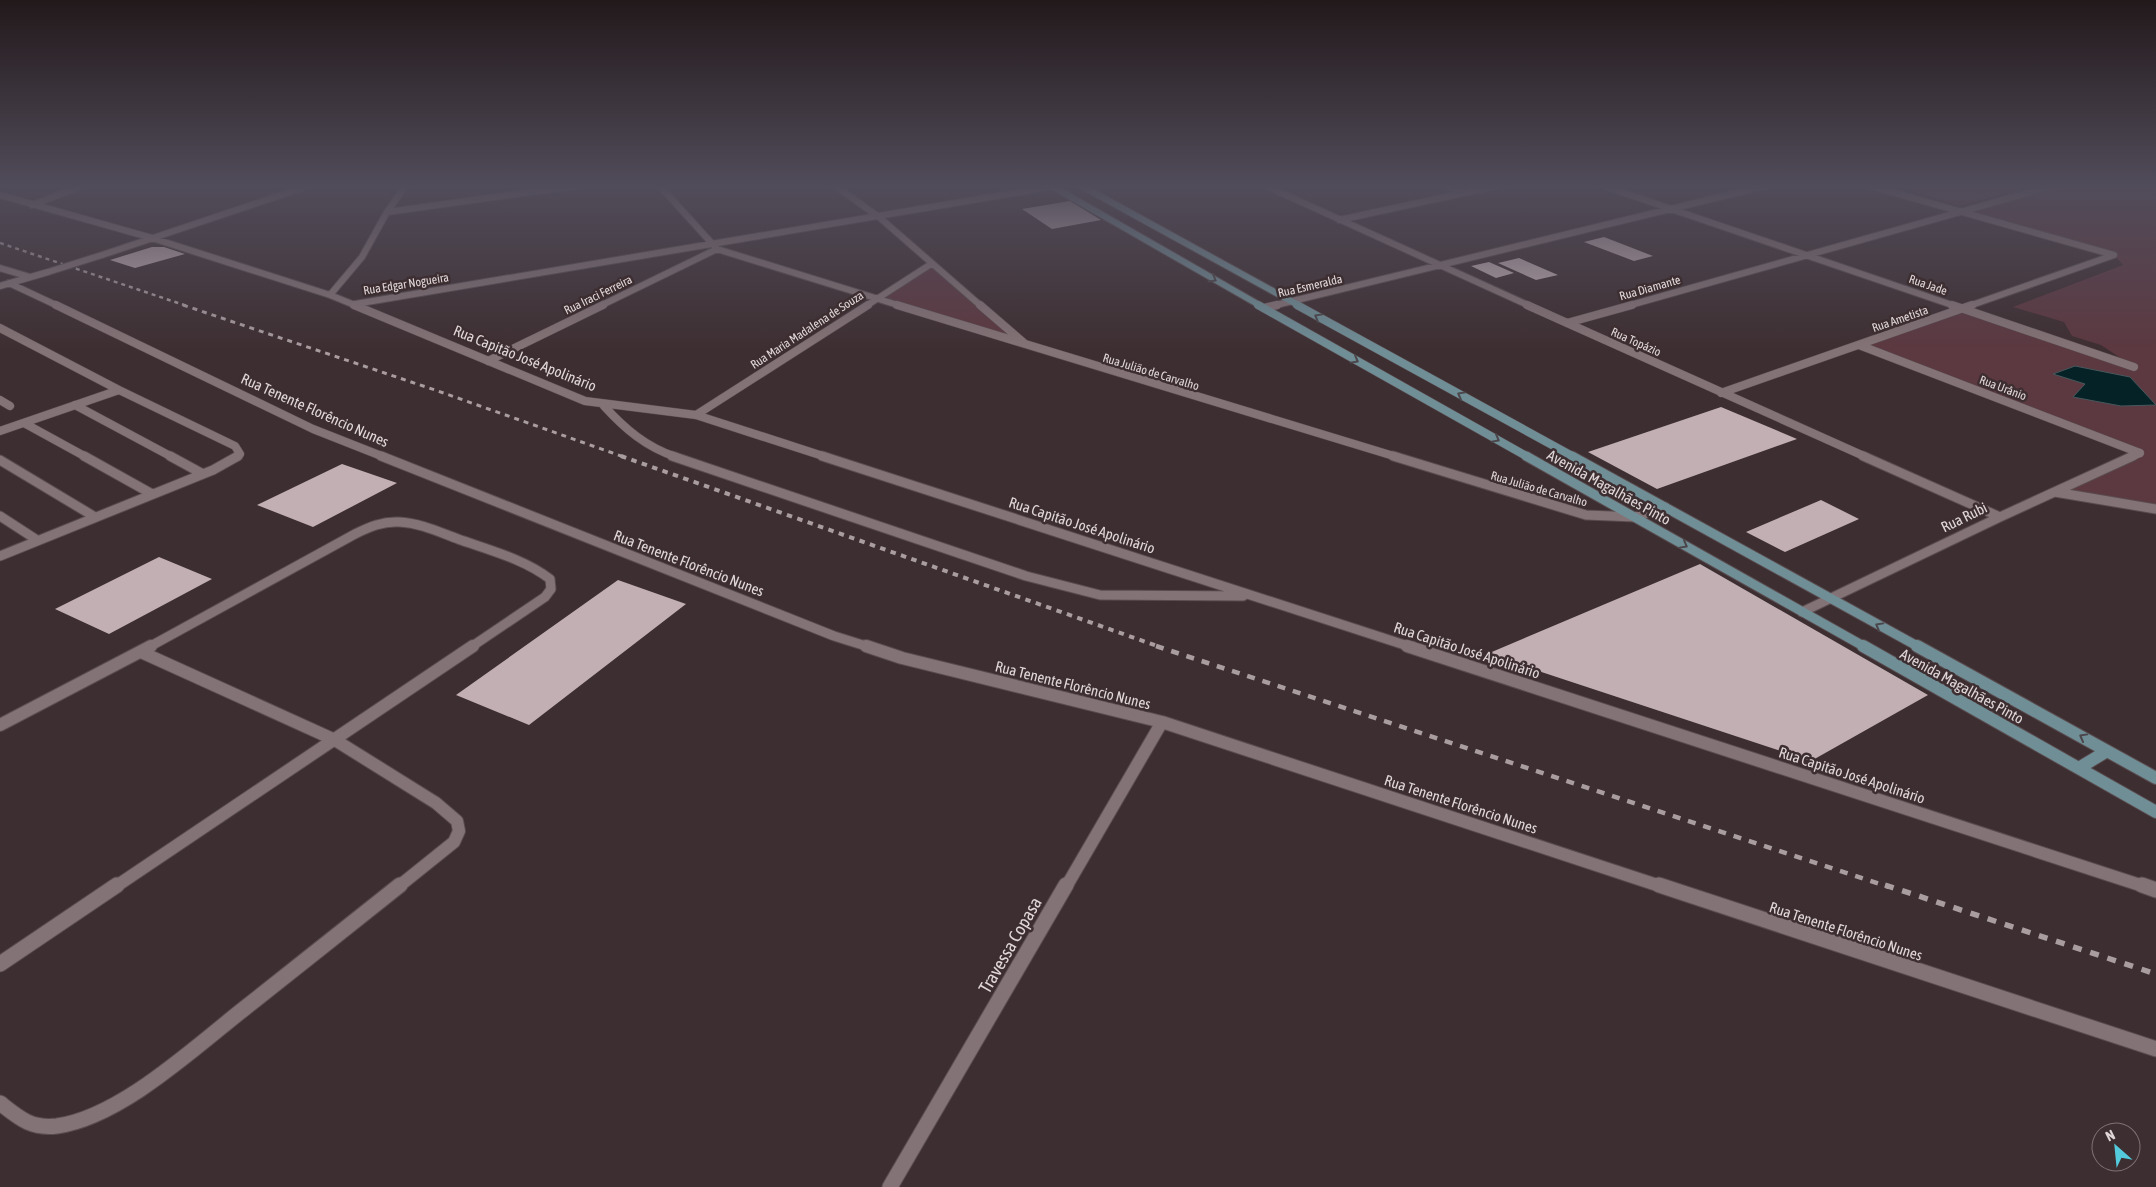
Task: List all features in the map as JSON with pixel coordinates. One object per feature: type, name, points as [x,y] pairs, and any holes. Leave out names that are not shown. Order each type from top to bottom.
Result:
[{"type":"main road","name":"Avenida Magalhães Pinto","points":[[1148,240],[1264,308],[2156,812]]},
{"type":"main road","name":"Avenida Magalhães Pinto","points":[[1180,240],[2156,778]]},
{"type":"main road","points":[[2079,768],[2107,751]]},
{"type":"street","points":[[5,284],[145,240]]},
{"type":"street","name":"Rua Capitão José Apolinário","points":[[159,240],[354,304],[585,401],[604,406],[678,411],[696,415],[2156,890]]},
{"type":"street","points":[[330,295],[362,257],[371,240]]},
{"type":"street","name":"Rua Julião de Carvalho","points":[[710,240],[716,247],[1027,346],[1586,515],[1635,517],[1665,507]]},
{"type":"street","name":"Rua Edgar Nogueira","points":[[354,304],[752,240]]},
{"type":"street","points":[[904,240],[1027,346]]},
{"type":"street","name":"Rua Topázio","points":[[1384,240],[2000,517]]},
{"type":"street","name":"Rua Esmeralda","points":[[1264,308],[1544,240]]},
{"type":"street","name":"Rua Jade","points":[[1762,240],[2134,367]]},
{"type":"street","name":"Rua Diamante","points":[[1567,323],[1862,240]]},
{"type":"street","name":"Rua Ametista","points":[[1721,393],[2114,255],[2062,240]]},
{"type":"street","name":"Rua Iraci Ferreira","points":[[488,361],[716,247]]},
{"type":"street","name":"Rua Maria Madalena de Souza","points":[[696,415],[931,264]]},
{"type":"street","points":[[0,268],[30,277]]},
{"type":"street","name":"Rua Tenente Florêncio Nunes","points":[[5,284],[104,327],[313,430],[834,636],[902,658],[1162,722],[2156,1049]]},
{"type":"street","points":[[0,328],[119,390],[227,442],[239,450],[240,454],[236,458],[203,474],[0,556]]},
{"type":"street","name":"Rua Urânio","points":[[1858,345],[2140,453]]},
{"type":"street","points":[[0,431],[119,390]]},
{"type":"street","points":[[0,400],[10,406]]},
{"type":"street","points":[[75,405],[203,474]]},
{"type":"street","points":[[604,406],[624,429],[640,442],[660,452],[1026,576],[1100,595],[1253,596]]},
{"type":"street","points":[[24,423],[152,494]]},
{"type":"street","name":"Rua Rubi","points":[[1802,612],[2000,517],[2140,453]]},
{"type":"street","points":[[0,460],[95,517]]},
{"type":"street","points":[[2054,492],[2156,509]]},
{"type":"street","points":[[0,516],[37,540]]},
{"type":"street","points":[[0,726],[140,652],[355,534],[389,521],[418,525],[524,564],[541,572],[550,580],[552,587],[550,593],[540,601],[0,964]]},
{"type":"street","points":[[0,1103],[21,1120],[41,1125],[64,1124],[86,1118],[117,1103],[159,1076],[454,842],[459,831],[457,821],[448,812],[335,740],[140,652]]},
{"type":"street","name":"Travessa Copasa","points":[[890,1187],[1162,722]]},
{"type":"shaded area","points":[[2062,240],[2156,240],[2156,509],[2054,492],[2140,453],[1859,345],[1963,308],[2131,365],[2101,345],[2072,336],[2064,322],[2013,307],[2123,265],[2114,255]]},
{"type":"shaded area","points":[[931,264],[1027,346],[877,298]]},
{"type":"water","points":[[2075,366],[2130,377],[2156,405],[2121,406],[2073,397],[2085,384],[2053,374]]},
{"type":"building","points":[[1613,240],[1653,256],[1634,261],[1584,242]]},
{"type":"building","points":[[152,247],[164,247],[185,254],[135,268],[110,260]]},
{"type":"building","points":[[1519,258],[1558,275],[1536,280],[1498,263]]},
{"type":"building","points":[[1489,262],[1514,273],[1496,278],[1471,266]]},
{"type":"building","points":[[1721,407],[1797,439],[1657,489],[1588,452]]},
{"type":"building","points":[[342,464],[397,483],[313,527],[257,505]]},
{"type":"building","points":[[1821,500],[1859,519],[1785,552],[1746,532]]},
{"type":"building","points":[[159,557],[212,579],[109,634],[55,609]]},
{"type":"building","points":[[1700,564],[1928,695],[1811,761],[1487,654]]},
{"type":"building","points":[[618,580],[686,604],[529,725],[456,695]]},
{"type":"railway","points":[[0,243],[187,306]]},
{"type":"railway","points":[[183,305],[435,390],[624,457]]},
{"type":"railway","points":[[621,456],[1160,647]]},
{"type":"railway","points":[[1156,646],[1889,887]]},
{"type":"railway","points":[[1885,885],[2156,974]]}]
